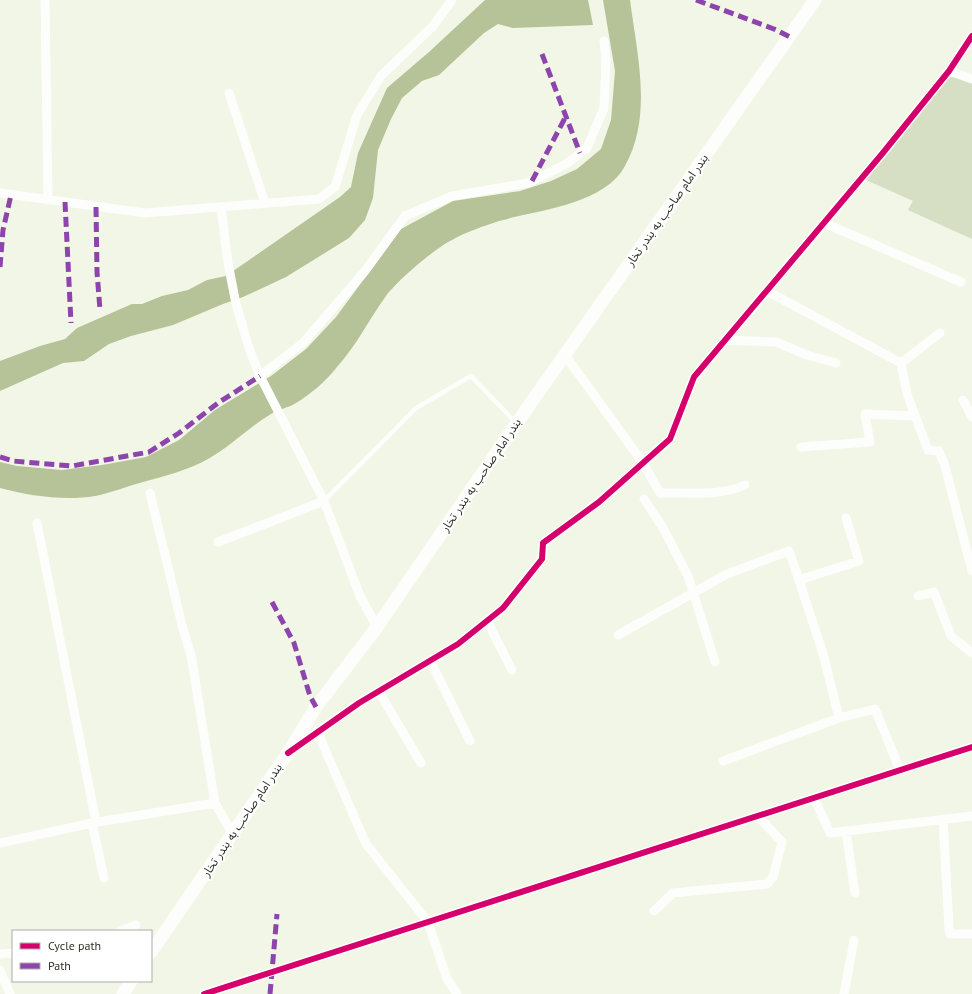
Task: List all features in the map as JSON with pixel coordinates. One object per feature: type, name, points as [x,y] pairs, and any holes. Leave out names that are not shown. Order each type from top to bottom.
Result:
[{"type":"main road","name":"بندر امام صاحب به بندر تخار","points":[[152,951],[288,753],[316,706],[377,627],[516,424],[815,0]]},
{"type":"main road","points":[[122,994],[130,982]]},
{"type":"street","points":[[45,0],[48,200]]},
{"type":"street","points":[[0,194],[145,213],[319,199],[335,187],[358,114],[381,76],[433,26],[452,0]]},
{"type":"street","points":[[288,753],[317,731],[458,644],[503,608],[542,559],[543,543],[599,502],[670,439],[694,377],[949,72],[972,36]]},
{"type":"street","points":[[260,376],[303,343],[365,271],[405,216],[452,196],[528,183],[566,164],[587,148],[604,108],[606,60],[604,41]]},
{"type":"street","points":[[949,72],[972,79]]},
{"type":"street","points":[[229,93],[265,204]]},
{"type":"street","points":[[220,207],[228,263],[236,304],[249,348],[260,376],[324,501],[360,596],[377,627]]},
{"type":"street","points":[[824,223],[961,282]]},
{"type":"street","points":[[767,291],[901,363]]},
{"type":"street","points":[[901,363],[940,333]]},
{"type":"street","points":[[725,340],[776,342],[807,355],[836,363]]},
{"type":"street","points":[[565,355],[643,463],[660,493],[714,492],[734,490],[745,485]]},
{"type":"street","points":[[901,363],[907,394],[928,450],[939,451],[945,466],[972,571]]},
{"type":"street","points":[[963,400],[972,417]]},
{"type":"street","points":[[801,447],[870,442],[865,414],[915,416]]},
{"type":"street","points":[[150,493],[183,629],[191,655],[214,803],[232,833]]},
{"type":"street","points":[[644,499],[663,528],[688,576],[714,662]]},
{"type":"street","points":[[218,542],[324,501]]},
{"type":"street","points":[[799,580],[859,561],[846,518]]},
{"type":"street","points":[[37,523],[104,878]]},
{"type":"street","points":[[618,635],[727,574],[789,551],[824,657],[839,718]]},
{"type":"street","points":[[918,596],[934,592],[951,636],[972,653]]},
{"type":"street","points":[[487,621],[512,670]]},
{"type":"street","points":[[430,660],[470,741]]},
{"type":"street","points":[[379,692],[421,763]]},
{"type":"street","points":[[723,761],[839,718],[875,709],[900,770]]},
{"type":"street","points":[[317,731],[366,844],[428,922],[447,979],[457,994]]},
{"type":"street","points":[[204,994],[972,747]]},
{"type":"street","points":[[814,798],[830,833],[972,816]]},
{"type":"street","points":[[0,843],[94,822],[214,803]]},
{"type":"street","points":[[654,911],[673,893],[767,884],[773,877],[782,842],[758,816]]},
{"type":"street","points":[[944,820],[950,934],[972,934]]},
{"type":"street","points":[[846,831],[855,893]]},
{"type":"street","points":[[123,930],[136,925]]},
{"type":"street","points":[[844,994],[854,940]]},
{"type":"street","points":[[0,954],[12,953]]},
{"type":"street","points":[[0,970],[10,994]]},
{"type":"lane","points":[[324,501],[416,408],[471,376],[516,424]]},
{"type":"shaded area","points":[[485,0],[588,0],[593,25],[513,28],[498,24],[484,33],[439,75],[422,81],[402,98],[378,150],[373,198],[365,220],[349,238],[286,277],[243,297],[173,325],[131,336],[109,344],[84,361],[63,363],[0,391],[0,361],[40,346],[65,339],[77,328],[132,304],[142,304],[162,296],[188,290],[207,280],[226,276],[340,197],[351,187],[358,153],[387,88],[429,52]]},
{"type":"shaded area","points":[[603,0],[630,0],[639,63],[641,106],[639,127],[634,147],[625,166],[615,179],[602,190],[586,198],[568,204],[499,221],[457,237],[444,244],[417,265],[392,289],[344,359],[318,387],[296,403],[274,412],[263,419],[224,449],[200,463],[184,470],[95,496],[71,498],[47,497],[0,488],[0,462],[17,466],[62,470],[146,457],[179,440],[215,410],[271,376],[306,349],[336,317],[401,229],[453,201],[520,191],[551,181],[577,169],[601,149],[611,120],[615,71]]},
{"type":"shaded area","points":[[951,74],[972,81],[972,239],[908,210],[913,201],[866,180]]},
{"type":"marked path","points":[[696,0],[774,29],[790,37]]},
{"type":"marked path","points":[[542,54],[580,153]]},
{"type":"marked path","points":[[532,181],[566,116]]},
{"type":"marked path","points":[[0,267],[3,230],[11,195]]},
{"type":"marked path","points":[[65,202],[71,323]]},
{"type":"marked path","points":[[96,207],[97,272],[100,310]]},
{"type":"marked path","points":[[0,457],[13,461],[72,466],[149,452],[179,433],[218,403],[260,376]]},
{"type":"marked path","points":[[272,602],[294,643],[310,696],[316,707]]},
{"type":"marked path","points":[[270,994],[277,914]]},
{"type":"cycle path","points":[[288,753],[359,703],[458,644],[503,608],[542,559],[543,543],[599,502],[670,439],[694,377],[882,154],[949,71],[972,36]]},
{"type":"cycle path","points":[[204,994],[972,747]]}]
